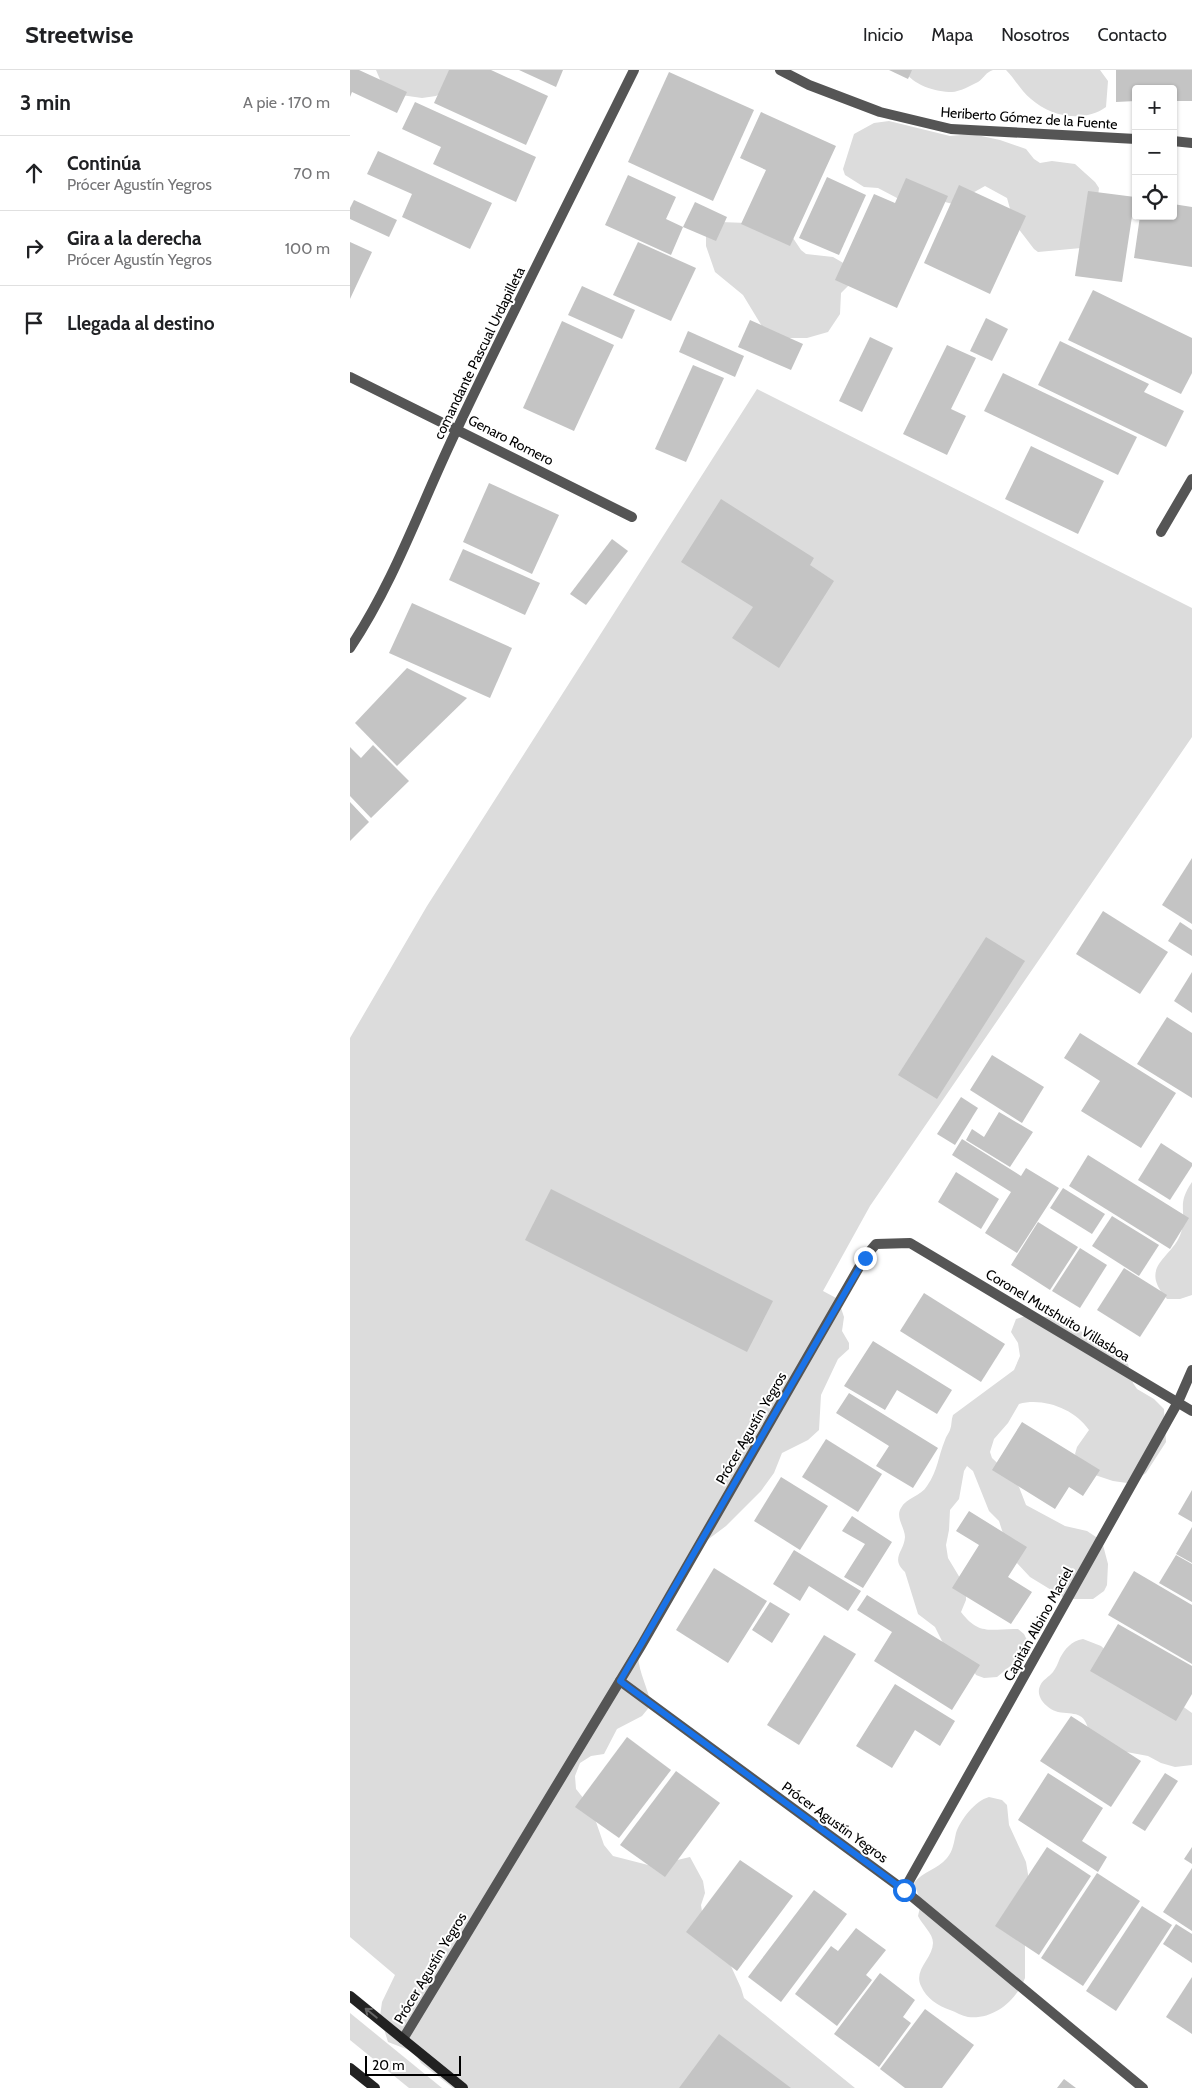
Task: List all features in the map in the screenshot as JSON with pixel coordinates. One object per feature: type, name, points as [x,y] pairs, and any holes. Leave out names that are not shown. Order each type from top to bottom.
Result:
[{"type":"main road","points":[[350,1996],[463,2088]]},
{"type":"main road","points":[[350,2068],[375,2088]]},
{"type":"street","name":"comandante Pascual Urdapilleta","points":[[350,648],[397,565],[457,428],[634,70]]},
{"type":"street","name":"Heriberto Gómez de la Fuente","points":[[780,70],[809,85],[880,112],[951,129],[1132,139]]},
{"type":"street","points":[[1177,142],[1192,142]]},
{"type":"street","name":"Genaro Romero","points":[[350,377],[457,428],[632,517]]},
{"type":"street","points":[[1161,532],[1192,479]]},
{"type":"street","name":"Coronel Mutshuito Villasboa","points":[[910,1243],[1192,1411]]},
{"type":"street","name":"Prócer Agustín Yegros","points":[[403,2039],[620,1681],[865,1258],[876,1244],[910,1243]]},
{"type":"street","name":"Capitán Albino Maciel","points":[[904,1890],[1178,1402],[1192,1370]]},
{"type":"street","name":"Prócer Agustín Yegros","points":[[620,1681],[904,1890],[1144,2088]]},
{"type":"shaded area","points":[[376,70],[478,70],[436,96],[422,98],[401,95],[382,84]]},
{"type":"shaded area","points":[[904,70],[993,70],[978,82],[962,90],[952,92],[939,91],[918,84]]},
{"type":"shaded area","points":[[1006,70],[1100,70],[1108,81],[1106,107],[1088,115],[1068,116],[1058,114],[1039,105],[1027,96]]},
{"type":"shaded area","points":[[889,121],[950,136],[972,134],[1000,140],[1026,149],[1040,163],[1052,161],[1075,164],[1099,188],[1092,247],[1038,252],[1014,223],[1007,198],[985,186],[953,204],[933,199],[897,198],[878,188],[864,187],[845,175],[843,169],[854,134],[874,123]]},
{"type":"shaded area","points":[[720,222],[747,223],[793,238],[806,254],[833,257],[845,264],[851,283],[841,293],[840,314],[828,332],[807,338],[776,338],[763,328],[743,295],[715,272],[706,246],[706,233]]},
{"type":"shaded area","points":[[757,389],[1192,608],[1192,737],[870,1206],[823,1291],[838,1299],[844,1317],[842,1331],[849,1343],[849,1349],[838,1359],[821,1395],[819,1430],[808,1440],[782,1453],[774,1473],[761,1491],[726,1526],[698,1547],[638,1656],[651,1705],[642,1716],[617,1729],[604,1754],[591,1756],[580,1763],[575,1776],[576,1789],[595,1819],[604,1845],[613,1856],[652,1866],[690,1857],[703,1881],[705,1893],[701,1905],[703,1918],[730,1964],[744,1998],[855,2088],[453,2088],[421,2063],[414,2052],[388,2042],[380,2016],[382,2002],[395,1975],[350,1937],[350,1038],[427,906]]},
{"type":"shaded area","points":[[1192,1182],[1192,1295],[1180,1299],[1167,1299],[1158,1287],[1155,1277],[1157,1269],[1178,1239],[1182,1229],[1183,1201],[1187,1189]]},
{"type":"shaded area","points":[[1029,1315],[1057,1318],[1113,1349],[1128,1364],[1133,1383],[1137,1389],[1154,1399],[1164,1409],[1166,1442],[1146,1473],[1127,1483],[1113,1481],[1092,1474],[1082,1466],[1075,1454],[1077,1447],[1089,1430],[1076,1416],[1058,1406],[1038,1402],[1019,1404],[1008,1423],[994,1439],[990,1452],[992,1458],[1011,1476],[1019,1487],[1026,1505],[1065,1526],[1087,1531],[1099,1539],[1103,1545],[1108,1564],[1107,1585],[1104,1591],[1093,1599],[1066,1599],[1030,1577],[1016,1562],[1008,1549],[999,1521],[989,1511],[973,1471],[967,1466],[964,1471],[959,1499],[950,1510],[946,1545],[948,1558],[966,1588],[966,1600],[961,1612],[974,1625],[981,1628],[987,1630],[1018,1629],[1027,1640],[1027,1647],[1019,1659],[997,1677],[984,1678],[976,1675],[973,1670],[944,1645],[935,1627],[918,1614],[905,1572],[898,1559],[905,1537],[899,1511],[906,1502],[921,1492],[931,1480],[950,1430],[953,1415],[1014,1370],[1020,1356],[1018,1343],[1011,1332],[1016,1319]]},
{"type":"shaded area","points":[[1083,1639],[1101,1646],[1192,1713],[1192,1765],[1175,1767],[1161,1763],[1148,1756],[1121,1751],[1089,1733],[1085,1720],[1082,1717],[1058,1712],[1043,1702],[1039,1694],[1041,1684],[1053,1672],[1066,1649]]},
{"type":"shaded area","points":[[989,1797],[1002,1800],[1007,1805],[1009,1825],[1026,1862],[1034,1911],[1025,1931],[1025,1978],[1021,1986],[1010,2001],[995,2012],[977,2017],[968,2017],[937,2004],[929,1998],[921,1986],[919,1980],[921,1969],[930,1954],[933,1939],[918,1916],[921,1903],[914,1883],[947,1858],[952,1849],[958,1828],[965,1817],[974,1806]]},
{"type":"shaded area","points":[[350,2013],[442,2088],[409,2088],[350,2040]]},
{"type":"building","points":[[350,70],[359,70],[407,92],[397,113],[352,92],[350,97]]},
{"type":"building","points":[[449,70],[491,70],[548,96],[526,145],[434,103]]},
{"type":"building","points":[[519,70],[563,70],[556,87]]},
{"type":"building","points":[[889,70],[912,70],[908,79]]},
{"type":"building","points":[[1116,70],[1192,70],[1192,101],[1177,101],[1177,85],[1132,85],[1132,101],[1116,102]]},
{"type":"building","points":[[669,72],[754,110],[713,201],[628,162]]},
{"type":"building","points":[[415,102],[536,157],[516,202],[433,164],[441,147],[402,129]]},
{"type":"building","points":[[761,112],[836,146],[790,246],[741,224],[766,170],[740,158]]},
{"type":"building","points":[[378,151],[492,203],[470,249],[402,217],[412,194],[367,174]]},
{"type":"building","points":[[628,175],[676,197],[666,219],[683,227],[671,255],[605,225]]},
{"type":"building","points":[[827,177],[866,195],[839,255],[799,238]]},
{"type":"building","points":[[906,178],[948,196],[897,308],[835,280],[874,194],[895,203]]},
{"type":"building","points":[[959,185],[1026,216],[990,294],[924,263]]},
{"type":"building","points":[[1088,191],[1132,197],[1132,217],[1122,282],[1075,276]]},
{"type":"building","points":[[354,200],[397,220],[389,237],[350,219],[350,208]]},
{"type":"building","points":[[695,202],[727,217],[716,241],[683,227]]},
{"type":"building","points":[[1177,205],[1192,207],[1192,267],[1134,258],[1139,220],[1177,220]]},
{"type":"building","points":[[350,242],[372,252],[350,299]]},
{"type":"building","points":[[638,242],[696,268],[671,321],[613,295]]},
{"type":"building","points":[[582,286],[635,310],[622,339],[568,315]]},
{"type":"building","points":[[1093,290],[1192,338],[1192,373],[1181,394],[1068,340]]},
{"type":"building","points":[[986,318],[1008,329],[992,361],[970,351]]},
{"type":"building","points":[[750,320],[803,344],[791,370],[738,347]]},
{"type":"building","points":[[562,321],[614,345],[574,431],[523,408]]},
{"type":"building","points":[[688,331],[744,356],[735,377],[679,352]]},
{"type":"building","points":[[870,337],[893,348],[862,412],[839,401]]},
{"type":"building","points":[[1060,341],[1149,384],[1144,392],[1184,411],[1166,447],[1038,385]]},
{"type":"building","points":[[947,345],[976,358],[951,409],[966,416],[947,455],[903,434]]},
{"type":"building","points":[[693,365],[724,378],[686,462],[655,449]]},
{"type":"building","points":[[1003,373],[1137,437],[1118,475],[984,411]]},
{"type":"building","points":[[1031,446],[1104,481],[1078,534],[1005,499]]},
{"type":"building","points":[[489,483],[559,515],[532,574],[463,542]]},
{"type":"building","points":[[721,499],[814,558],[810,565],[834,581],[779,668],[732,638],[753,607],[681,562]]},
{"type":"building","points":[[612,539],[628,551],[586,605],[570,594]]},
{"type":"building","points":[[463,549],[540,583],[525,615],[449,580]]},
{"type":"building","points":[[412,603],[512,648],[490,698],[389,653]]},
{"type":"building","points":[[407,668],[467,698],[397,766],[355,723]]},
{"type":"building","points":[[373,745],[409,781],[371,818],[350,796],[350,747],[361,758]]},
{"type":"building","points":[[350,802],[369,822],[350,841]]},
{"type":"building","points":[[1192,858],[1192,924],[1162,905]]},
{"type":"building","points":[[1103,911],[1168,952],[1140,994],[1076,954]]},
{"type":"building","points":[[1180,922],[1192,930],[1192,956],[1168,941]]},
{"type":"building","points":[[986,937],[1025,961],[937,1099],[898,1075]]},
{"type":"building","points":[[1192,972],[1192,1013],[1174,1001]]},
{"type":"building","points":[[1167,1017],[1192,1033],[1192,1098],[1137,1064]]},
{"type":"building","points":[[1080,1033],[1176,1093],[1141,1148],[1081,1111],[1100,1081],[1064,1058]]},
{"type":"building","points":[[992,1055],[1044,1087],[1022,1123],[970,1090]]},
{"type":"building","points":[[961,1097],[978,1108],[955,1145],[937,1134]]},
{"type":"building","points":[[999,1112],[1033,1132],[1010,1167],[966,1140],[972,1129],[984,1137]]},
{"type":"building","points":[[962,1139],[1021,1176],[1026,1168],[1059,1188],[1017,1253],[985,1233],[1011,1192],[952,1155]]},
{"type":"building","points":[[1161,1143],[1192,1163],[1192,1166],[1170,1200],[1138,1180]]},
{"type":"building","points":[[1088,1155],[1189,1218],[1170,1249],[1069,1186]]},
{"type":"building","points":[[956,1172],[999,1199],[981,1229],[938,1202]]},
{"type":"building","points":[[1063,1188],[1105,1214],[1092,1234],[1050,1208]]},
{"type":"building","points":[[551,1189],[773,1301],[747,1352],[525,1240]]},
{"type":"building","points":[[1112,1216],[1159,1245],[1139,1276],[1092,1246]]},
{"type":"building","points":[[1038,1222],[1078,1247],[1050,1290],[1011,1265]]},
{"type":"building","points":[[1080,1248],[1107,1265],[1080,1308],[1052,1291]]},
{"type":"building","points":[[1124,1268],[1167,1295],[1140,1337],[1097,1310]]},
{"type":"building","points":[[924,1293],[1005,1344],[981,1382],[900,1331]]},
{"type":"building","points":[[873,1341],[952,1390],[937,1414],[897,1390],[885,1410],[844,1386]]},
{"type":"building","points":[[849,1393],[938,1448],[913,1488],[876,1466],[889,1446],[836,1413]]},
{"type":"building","points":[[1022,1422],[1100,1470],[1083,1496],[1069,1487],[1055,1509],[992,1470]]},
{"type":"building","points":[[826,1439],[882,1474],[858,1512],[802,1477]]},
{"type":"building","points":[[781,1477],[828,1506],[800,1550],[754,1521]]},
{"type":"building","points":[[1192,1490],[1192,1522],[1178,1514]]},
{"type":"building","points":[[969,1511],[1027,1547],[1008,1577],[1032,1592],[1011,1624],[952,1588],[979,1545],[956,1531]]},
{"type":"building","points":[[852,1516],[892,1542],[863,1588],[844,1577],[865,1544],[842,1531]]},
{"type":"building","points":[[1192,1527],[1192,1563],[1176,1554]]},
{"type":"building","points":[[794,1550],[861,1591],[848,1611],[809,1586],[800,1601],[773,1584]]},
{"type":"building","points":[[1176,1555],[1192,1564],[1192,1602],[1159,1583]]},
{"type":"building","points":[[714,1568],[767,1601],[728,1663],[676,1630]]},
{"type":"building","points":[[1134,1571],[1192,1605],[1192,1664],[1108,1615]]},
{"type":"building","points":[[867,1595],[980,1665],[952,1710],[874,1661],[892,1632],[857,1610]]},
{"type":"building","points":[[770,1602],[790,1614],[772,1643],[752,1630]]},
{"type":"building","points":[[1118,1624],[1192,1666],[1192,1694],[1176,1721],[1090,1671]]},
{"type":"building","points":[[824,1635],[856,1654],[799,1745],[767,1725]]},
{"type":"building","points":[[895,1684],[955,1721],[940,1746],[915,1730],[892,1768],[856,1746]]},
{"type":"building","points":[[1071,1716],[1141,1761],[1111,1807],[1040,1761]]},
{"type":"building","points":[[627,1737],[671,1770],[619,1838],[575,1807]]},
{"type":"building","points":[[676,1771],[720,1803],[665,1877],[620,1845]]},
{"type":"building","points":[[1048,1773],[1103,1808],[1082,1841],[1107,1857],[1098,1872],[1018,1820]]},
{"type":"building","points":[[1165,1773],[1178,1781],[1145,1831],[1132,1823]]},
{"type":"building","points":[[1047,1847],[1091,1876],[1039,1955],[995,1926]]},
{"type":"building","points":[[1192,1847],[1192,1864],[1184,1859]]},
{"type":"building","points":[[740,1860],[793,1896],[737,1971],[686,1932]]},
{"type":"building","points":[[1192,1868],[1192,1931],[1163,1912]]},
{"type":"building","points":[[1097,1873],[1140,1901],[1083,1986],[1041,1958]]},
{"type":"building","points":[[814,1890],[847,1914],[781,2002],[748,1977]]},
{"type":"building","points":[[1142,1906],[1172,1925],[1116,2011],[1086,1991]]},
{"type":"building","points":[[1176,1924],[1192,1934],[1192,1963],[1163,1944]]},
{"type":"building","points":[[856,1928],[886,1950],[866,1975],[872,1980],[837,2026],[795,1994],[831,1946],[838,1951]]},
{"type":"building","points":[[880,1973],[915,2000],[903,2017],[911,2023],[879,2067],[834,2034]]},
{"type":"building","points":[[1192,1977],[1192,2034],[1166,2017]]},
{"type":"building","points":[[925,2009],[974,2045],[942,2088],[905,2088],[880,2069]]},
{"type":"building","points":[[719,2034],[791,2088],[679,2088]]},
{"type":"building","points":[[1064,2079],[1076,2088],[1057,2088]]},
{"type":"route","points":[[865,1258],[620,1681],[904,1890]]}]
